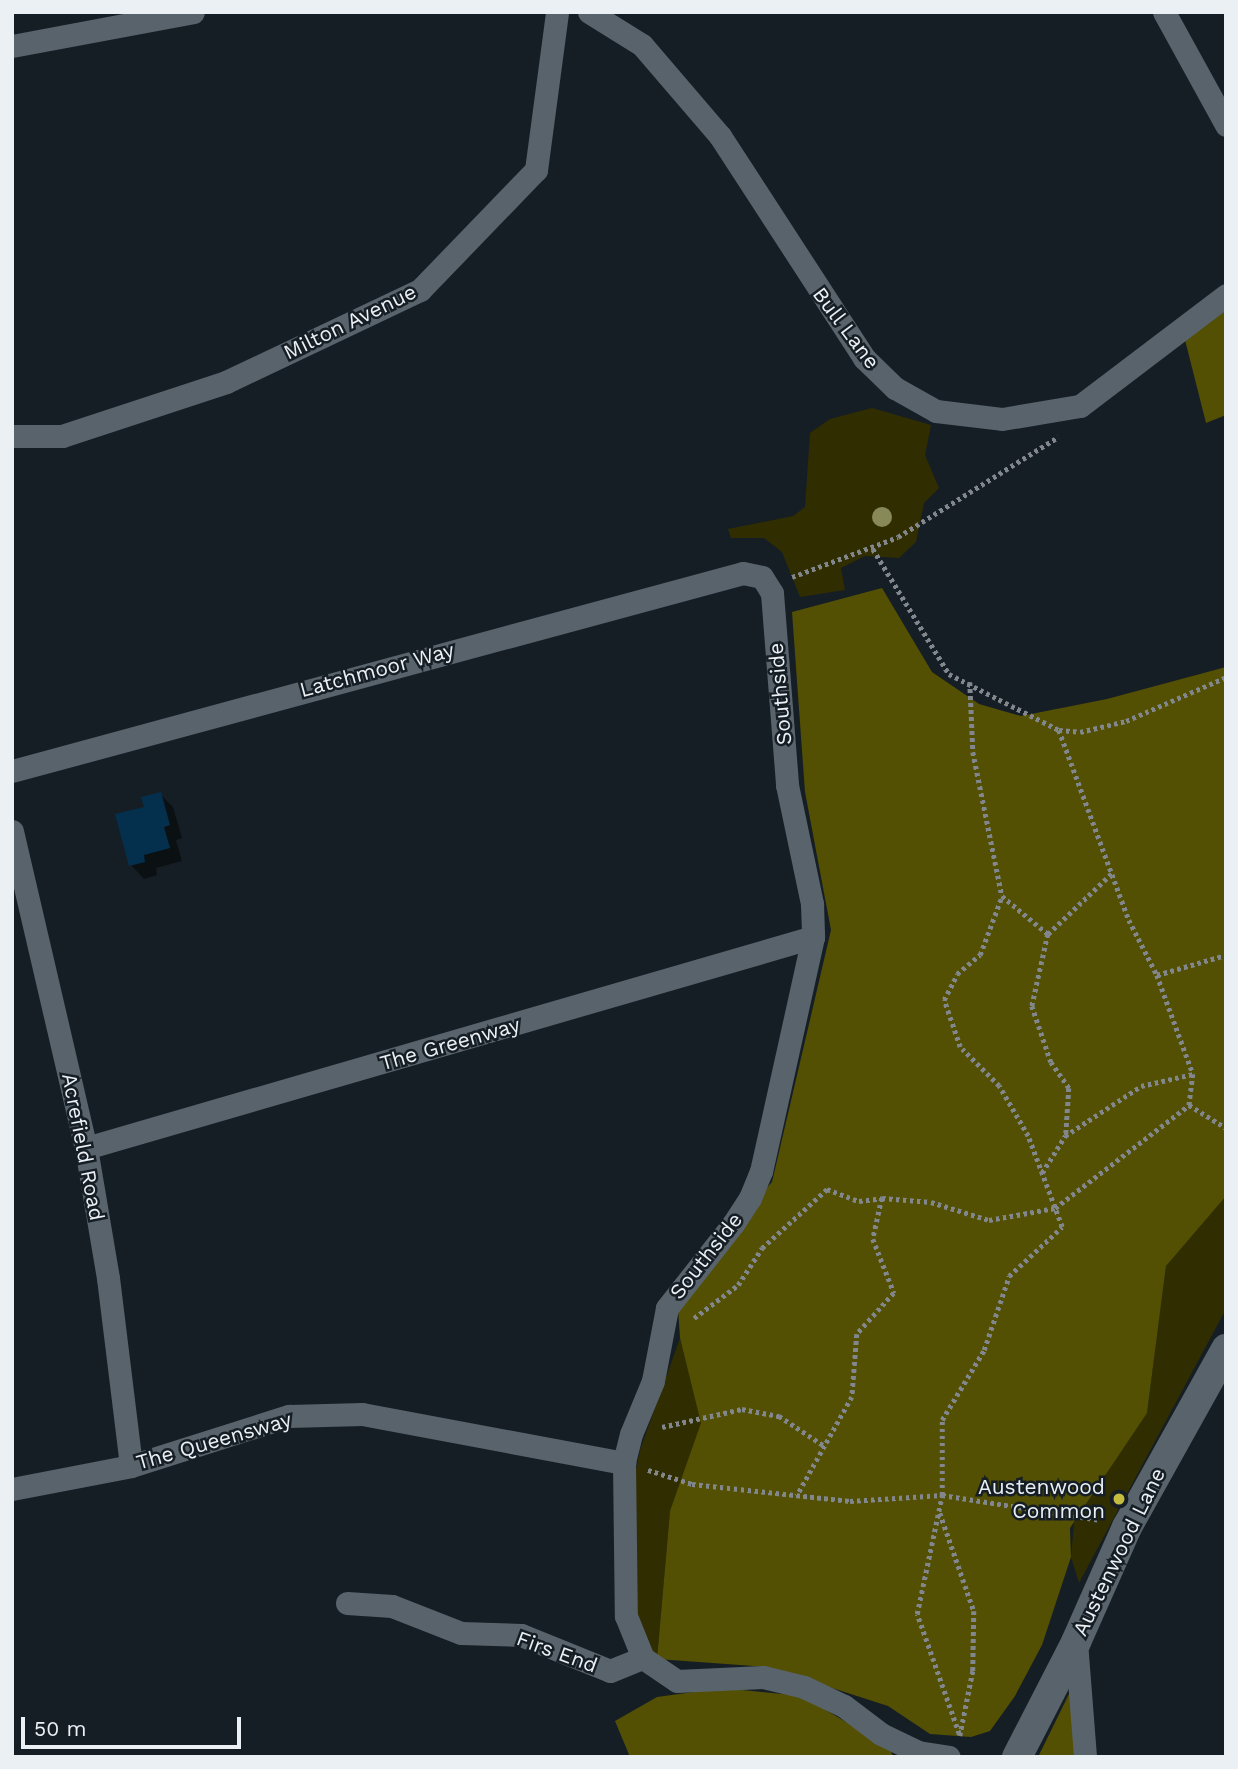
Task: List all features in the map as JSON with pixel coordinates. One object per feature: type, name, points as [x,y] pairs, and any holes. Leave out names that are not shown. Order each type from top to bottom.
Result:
[{"type":"street","points":[[12,46],[193,12]]},
{"type":"street","name":"Milton Avenue","points":[[12,436],[62,436],[226,382],[419,290],[536,170],[557,12]]},
{"type":"street","name":"Bull Lane","points":[[589,12],[642,45],[720,136],[824,303],[864,358],[895,388],[936,411],[1002,419],[1080,406],[1226,295]]},
{"type":"street","points":[[1164,12],[1226,125]]},
{"type":"street","name":"Latchmoor Way","points":[[12,771],[743,573],[762,577],[772,593]]},
{"type":"street","name":"Southside","points":[[643,1658],[626,1616],[624,1463],[631,1434],[653,1381],[667,1308],[716,1250],[750,1198],[761,1171],[813,937],[812,904],[787,785],[772,593]]},
{"type":"street","name":"Acrefield Road","points":[[12,831],[86,1149],[108,1278],[131,1466]]},
{"type":"street","name":"The Greenway","points":[[86,1149],[813,937]]},
{"type":"street","name":"Austenwood Lane","points":[[1017,1757],[1076,1642],[1127,1527],[1226,1349]]},
{"type":"street","name":"The Queensway","points":[[12,1489],[131,1466],[289,1416],[362,1414],[624,1463]]},
{"type":"street","name":"Firs End","points":[[347,1603],[392,1606],[461,1633],[522,1635],[610,1671],[643,1658]]},
{"type":"street","points":[[1076,1642],[1085,1757]]},
{"type":"street","points":[[643,1658],[677,1681],[763,1677],[804,1687],[844,1706],[881,1734],[919,1754],[954,1752]]},
{"type":"path","points":[[772,593],[794,576],[873,550],[1069,431],[1080,406]]},
{"type":"path","points":[[873,550],[949,674],[970,682],[1059,730],[1080,732],[1126,721],[1226,677]]},
{"type":"path","points":[[960,1736],[917,1614],[940,1513],[942,1420],[984,1350],[1009,1276],[1062,1227],[1028,1136],[999,1086],[960,1047],[944,1000],[957,974],[981,956],[1002,896],[973,752],[970,682]]},
{"type":"path","points":[[663,1332],[719,1303],[738,1285],[762,1248],[827,1189],[859,1201],[882,1198],[931,1202],[989,1220],[1055,1209],[1189,1105],[1193,1074],[1157,975],[1129,920],[1059,730]]},
{"type":"path","points":[[1066,1136],[1069,1088],[1051,1062],[1032,1006],[1048,934],[1113,872]]},
{"type":"path","points":[[1002,896],[1048,934]]},
{"type":"path","points":[[1157,975],[1226,955]]},
{"type":"path","points":[[1042,1173],[1066,1136],[1141,1086],[1193,1074]]},
{"type":"path","points":[[1189,1105],[1226,1128]]},
{"type":"path","points":[[797,1496],[852,1397],[857,1334],[894,1293],[873,1239],[882,1198]]},
{"type":"path","points":[[631,1434],[742,1409],[779,1416],[826,1447]]},
{"type":"path","points":[[624,1463],[692,1485],[850,1501],[942,1495],[1127,1527]]},
{"type":"path","points":[[940,1513],[974,1611],[972,1671],[960,1736],[954,1752]]},
{"type":"shaded area","points":[[1226,301],[1226,415],[1206,423],[1184,336]]},
{"type":"shaded area","points":[[872,408],[931,425],[925,455],[939,488],[924,503],[916,542],[899,558],[865,556],[841,568],[845,590],[800,597],[782,552],[764,538],[731,538],[728,529],[793,516],[805,507],[810,433],[830,419]]},
{"type":"shaded area","points":[[882,588],[932,672],[979,704],[1021,716],[1107,699],[1226,667],[1226,1196],[1166,1266],[1147,1413],[1070,1528],[1071,1557],[1042,1645],[1015,1696],[990,1731],[971,1737],[930,1734],[888,1706],[767,1667],[657,1659],[670,1511],[701,1423],[680,1338],[677,1293],[772,1182],[831,930],[805,792],[792,612]]},
{"type":"shaded area","points":[[1226,1188],[1226,1309],[1079,1583],[1071,1557],[1074,1523],[1147,1412],[1166,1266]]},
{"type":"shaded area","points":[[680,1338],[702,1423],[670,1512],[657,1659],[635,1620],[634,1479],[640,1450]]},
{"type":"shaded area","points":[[723,1688],[802,1696],[890,1748],[893,1757],[630,1757],[615,1721],[657,1697]]},
{"type":"shaded area","points":[[1071,1690],[1076,1757],[1038,1757],[1068,1696]]},
{"type":"building","points":[[161,792],[170,825],[164,827],[170,848],[144,855],[145,862],[129,866],[115,814],[144,807],[141,797]]},
{"type":"place","name":"Austenwood Common","points":[[1119,1499]]}]
